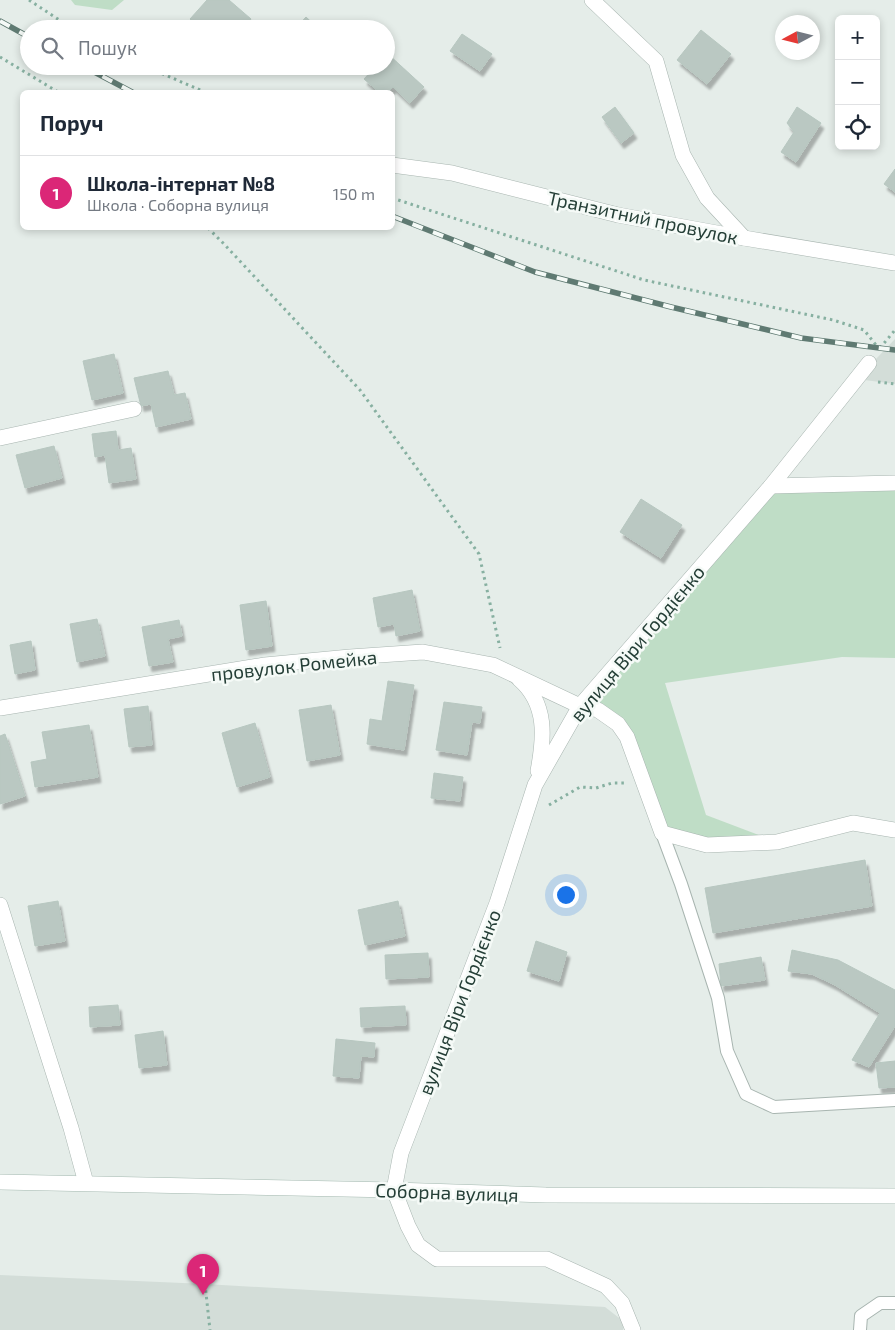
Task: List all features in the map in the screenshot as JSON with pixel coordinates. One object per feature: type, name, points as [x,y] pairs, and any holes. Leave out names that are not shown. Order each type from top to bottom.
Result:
[{"type":"street","points":[[592,0],[656,61],[683,155],[707,198],[744,238]]},
{"type":"street","name":"Транзитний провулок","points":[[395,164],[452,173],[618,215],[895,263]]},
{"type":"street","name":"вулиця Віри Гордієнко","points":[[394,1190],[401,1153],[497,903],[535,785],[580,706],[771,486],[869,363]]},
{"type":"street","points":[[0,438],[134,409]]},
{"type":"street","points":[[771,486],[895,483]]},
{"type":"street","name":"провулок Ромейка","points":[[0,708],[265,665],[350,657],[423,652],[493,665],[580,706],[598,710],[618,724],[627,737],[642,783],[662,833]]},
{"type":"street","points":[[510,673],[526,685],[536,702],[542,720],[544,733],[535,785]]},
{"type":"street","points":[[662,833],[707,845],[777,842],[853,823],[895,830]]},
{"type":"street","points":[[0,905],[68,1119],[86,1183]]},
{"type":"street","name":"Соборна вулиця","points":[[0,1182],[546,1195],[895,1196]]},
{"type":"street","points":[[394,1190],[408,1226],[418,1244],[437,1259],[547,1260],[606,1286],[622,1303],[633,1330]]},
{"type":"lane","points":[[662,833],[681,884],[718,998],[726,1051],[746,1094],[774,1107],[895,1100]]},
{"type":"lane","points":[[860,1330],[861,1316],[880,1303],[895,1302]]},
{"type":"path","points":[[29,0],[59,20]]},
{"type":"path","points":[[0,57],[20,69]]},
{"type":"path","points":[[30,75],[55,90]]},
{"type":"path","points":[[165,75],[200,90]]},
{"type":"path","points":[[395,199],[644,280],[833,320],[864,330],[879,349]]},
{"type":"path","points":[[210,230],[360,390],[479,554],[510,673]]},
{"type":"path","points":[[524,819],[580,787],[596,788],[612,782],[642,783]]},
{"type":"path","points":[[205,1284],[210,1330]]},
{"type":"shaded area","points":[[895,339],[895,384],[857,379]]},
{"type":"shaded area","points":[[0,1275],[205,1284],[605,1307],[623,1321],[623,1330],[0,1330]]},
{"type":"green space","points":[[71,0],[124,0],[112,10],[75,5]]},
{"type":"green space","points":[[895,483],[895,658],[842,657],[665,683],[706,815],[777,842],[707,845],[662,833],[627,737],[587,709],[771,486]]},
{"type":"building","points":[[207,0],[229,0],[251,19],[191,20]]},
{"type":"building","points":[[701,30],[731,54],[707,84],[677,60]]},
{"type":"building","points":[[462,34],[492,54],[480,71],[450,51]]},
{"type":"building","points":[[395,60],[424,87],[410,103],[393,87],[390,90],[377,90],[364,79],[368,75],[395,75]]},
{"type":"building","points":[[615,107],[634,133],[621,143],[602,117]]},
{"type":"building","points":[[797,107],[821,123],[796,162],[781,152],[794,132],[787,123]]},
{"type":"building","points":[[895,169],[895,192],[884,184]]},
{"type":"building","points":[[114,354],[123,393],[92,400],[83,361]]},
{"type":"building","points":[[168,371],[174,395],[185,393],[191,419],[156,427],[151,404],[141,406],[134,378]]},
{"type":"building","points":[[116,431],[118,450],[131,448],[136,479],[109,483],[105,455],[95,457],[92,434]]},
{"type":"building","points":[[54,446],[62,478],[25,488],[16,455]]},
{"type":"building","points":[[641,499],[682,525],[661,558],[620,532]]},
{"type":"building","points":[[412,590],[420,631],[396,636],[394,624],[378,627],[373,598]]},
{"type":"building","points":[[266,601],[272,646],[246,650],[240,605]]},
{"type":"building","points":[[97,619],[105,656],[77,662],[70,624]]},
{"type":"building","points":[[179,620],[182,636],[168,639],[173,662],[149,666],[142,627]]},
{"type":"building","points":[[31,641],[35,670],[15,674],[10,645]]},
{"type":"building","points":[[388,681],[414,685],[404,750],[367,744],[370,719],[382,721]]},
{"type":"building","points":[[444,702],[482,707],[480,723],[472,722],[467,755],[436,750]]},
{"type":"building","points":[[331,705],[340,755],[307,761],[299,710]]},
{"type":"building","points":[[148,706],[152,745],[129,747],[124,709]]},
{"type":"building","points":[[255,723],[270,777],[237,787],[222,733]]},
{"type":"building","points":[[89,725],[98,777],[35,787],[31,762],[47,759],[42,732]]},
{"type":"building","points":[[5,734],[25,796],[0,804],[0,736]]},
{"type":"building","points":[[434,773],[463,777],[460,801],[431,798]]},
{"type":"building","points":[[865,860],[872,906],[713,933],[705,888]]},
{"type":"building","points":[[58,901],[65,941],[35,946],[28,906]]},
{"type":"building","points":[[398,901],[405,936],[365,945],[358,910]]},
{"type":"building","points":[[536,941],[567,952],[559,981],[527,971]]},
{"type":"building","points":[[792,950],[838,960],[895,990],[895,1026],[869,1067],[852,1060],[880,1013],[835,985],[812,974],[788,971]]},
{"type":"building","points":[[428,953],[429,977],[386,979],[385,955]]},
{"type":"building","points":[[761,957],[765,980],[721,986],[719,964]]},
{"type":"building","points":[[118,1005],[120,1025],[90,1027],[89,1007]]},
{"type":"building","points":[[405,1006],[406,1025],[361,1027],[360,1008]]},
{"type":"building","points":[[163,1031],[167,1065],[139,1068],[135,1035]]},
{"type":"building","points":[[336,1039],[375,1043],[374,1057],[361,1056],[359,1078],[333,1076]]},
{"type":"building","points":[[895,1061],[895,1087],[879,1088],[876,1063]]},
{"type":"railway","points":[[0,21],[20,32]]},
{"type":"railway","points":[[100,75],[128,90]]},
{"type":"railway","points":[[395,217],[535,272],[801,338],[895,350]]},
{"type":"place","name":"Школа-інтернат №8","points":[[203,1295]]}]
